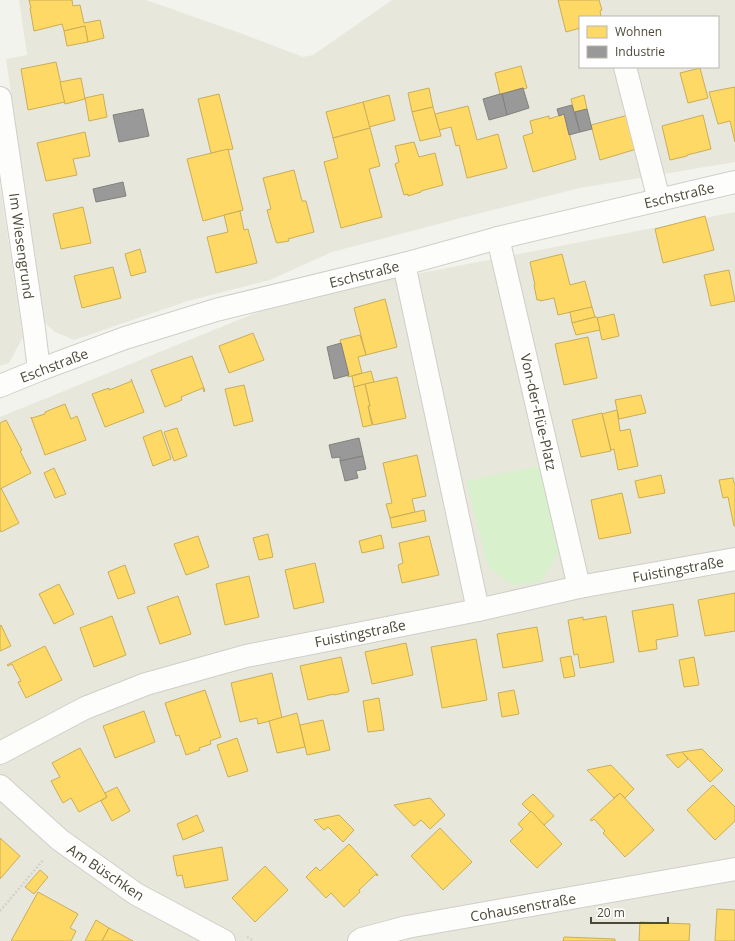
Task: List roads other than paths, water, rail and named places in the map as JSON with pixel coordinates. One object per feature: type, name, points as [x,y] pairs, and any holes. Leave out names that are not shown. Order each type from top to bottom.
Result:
[{"type":"street","points":[[625,68],[659,200]]},
{"type":"street","name":"Im Wiesengrund","points":[[0,98],[39,370]]},
{"type":"street","name":"Eschstraße","points":[[0,386],[125,338],[216,310],[404,264],[498,238],[735,182]]},
{"type":"street","name":"Von-der-Flüe-Platz","points":[[498,238],[579,587]]},
{"type":"street","points":[[404,264],[478,610]]},
{"type":"street","name":"Fuistingstraße","points":[[0,753],[85,708],[146,684],[246,656],[478,610],[579,587],[735,559]]},
{"type":"street","name":"Am Büschken","points":[[0,786],[60,840],[136,894],[232,937]]},
{"type":"street","name":"Cohausenstraße","points":[[359,941],[407,927],[735,869]]}]
